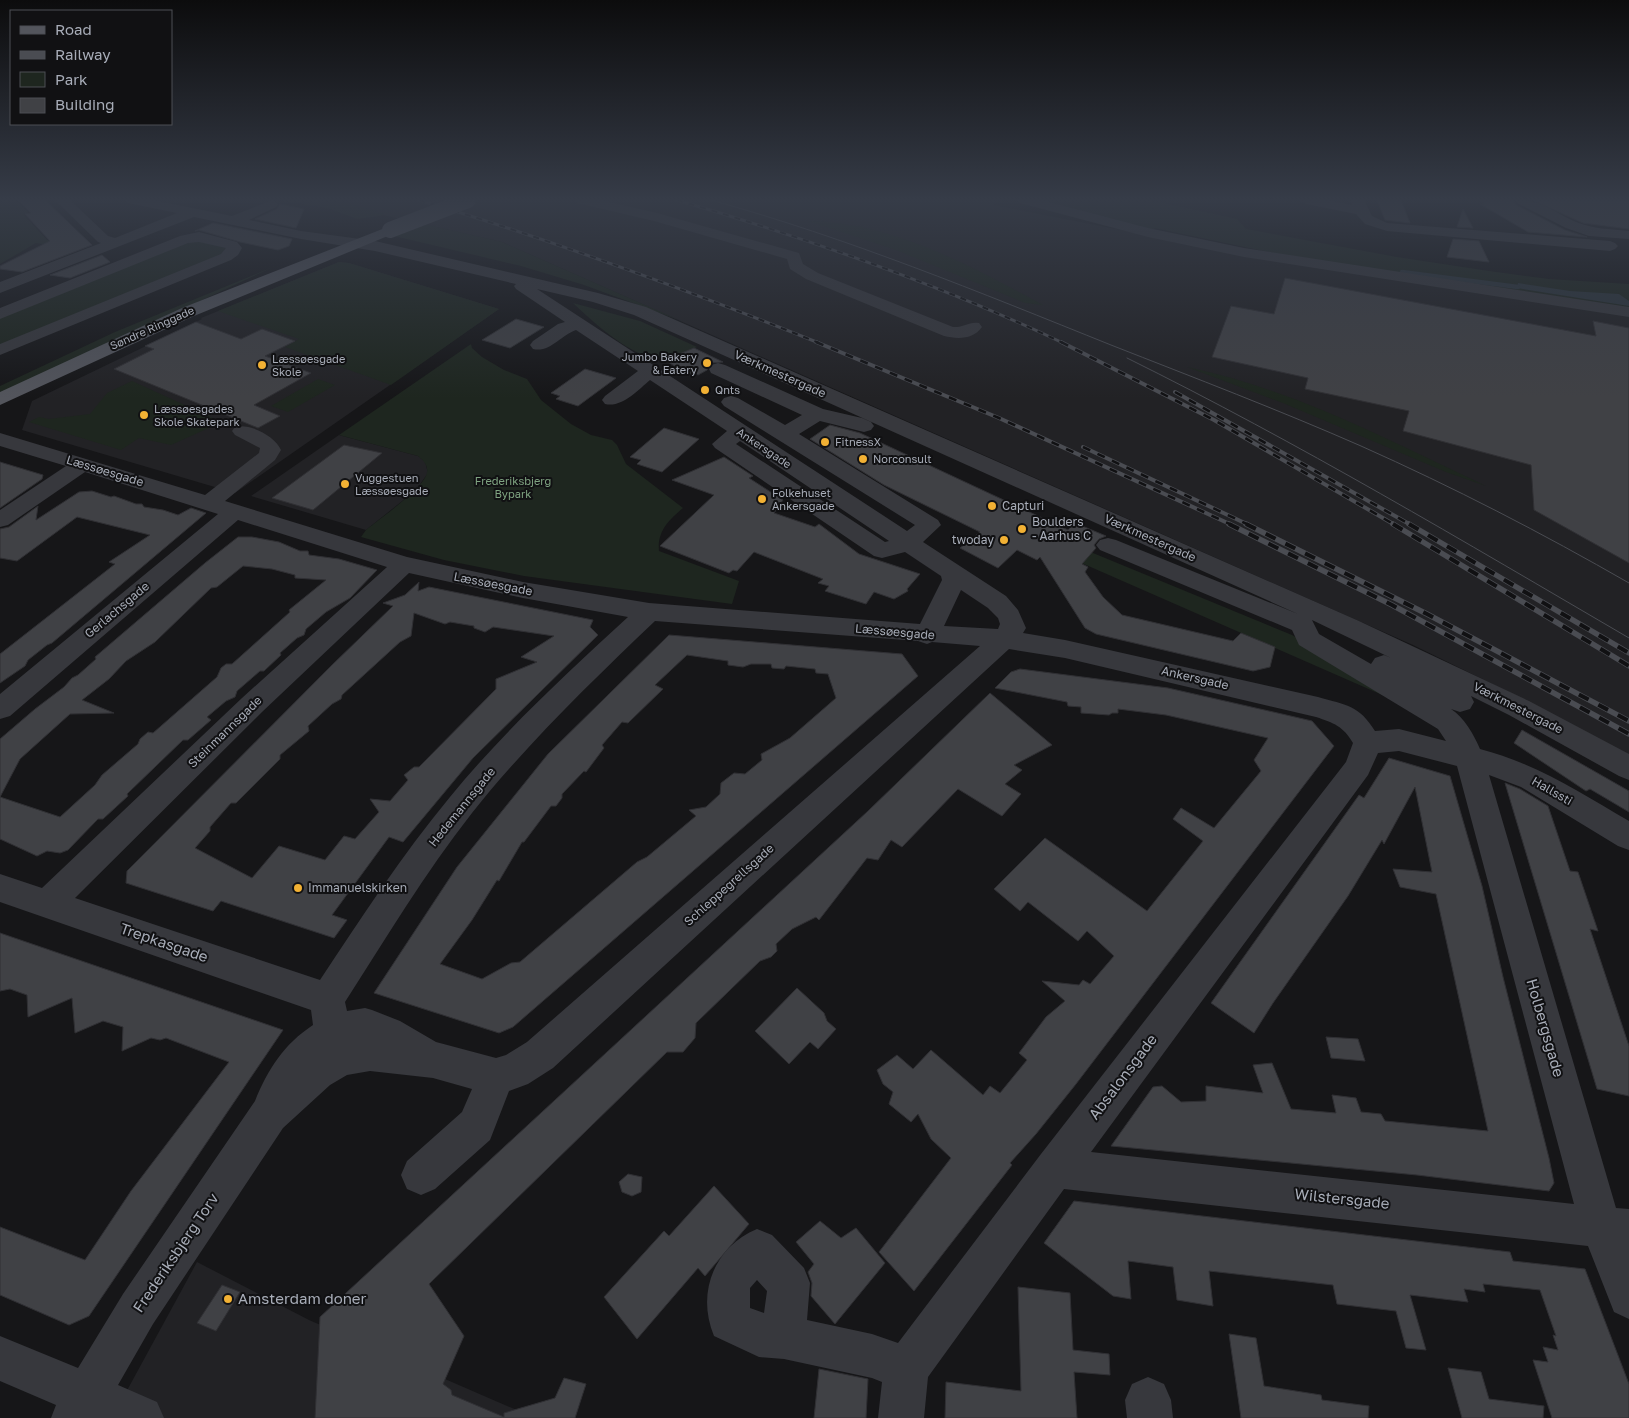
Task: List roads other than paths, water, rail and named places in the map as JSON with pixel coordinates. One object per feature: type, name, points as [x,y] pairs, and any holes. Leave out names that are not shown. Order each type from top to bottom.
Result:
[{"type":"main road","name":"Søndre Ringgade","points":[[0,381],[152,312],[281,266]]},
{"type":"main road","name":"Søndre Ringgade","points":[[0,399],[188,312],[293,266]]},
{"type":"street","points":[[0,288],[57,266]]},
{"type":"street","points":[[0,314],[118,266]]},
{"type":"street","points":[[0,350],[202,266]]},
{"type":"street","name":"Værkmestergade","points":[[420,266],[527,289],[664,323]]},
{"type":"street","name":"Værkmestergade","points":[[462,266],[640,311],[1350,626],[1519,708],[1629,768]]},
{"type":"street","points":[[796,266],[812,276],[950,332],[963,332],[973,327]]},
{"type":"street","points":[[1326,266],[1629,312]]},
{"type":"street","name":"Ankersgade","points":[[509,277],[710,412],[731,438],[882,551],[907,543]]},
{"type":"street","name":"Ankersgade","points":[[483,280],[577,324]]},
{"type":"street","points":[[539,345],[564,328],[577,324]]},
{"type":"street","points":[[718,369],[817,414],[856,422],[1064,519]]},
{"type":"street","points":[[612,400],[648,372]]},
{"type":"street","points":[[710,412],[760,388]]},
{"type":"street","points":[[731,402],[930,525],[907,543],[1006,610],[1013,628],[1004,639]]},
{"type":"street","points":[[785,434],[817,414]]},
{"type":"street","points":[[208,504],[268,456],[271,450],[269,446],[242,431]]},
{"type":"street","points":[[731,438],[711,452],[748,478]]},
{"type":"street","name":"Læssøesgade","points":[[0,439],[404,564],[514,589],[649,612],[927,635],[1004,639]]},
{"type":"street","points":[[0,520],[83,464]]},
{"type":"street","name":"Gerlachsgade","points":[[0,709],[234,512]]},
{"type":"street","points":[[1108,545],[1303,626],[1460,702]]},
{"type":"street","name":"Steinmannsgade","points":[[48,903],[252,706],[404,564]]},
{"type":"street","points":[[927,635],[954,580],[952,572]]},
{"type":"street","name":"Hedemannsgade","points":[[327,999],[413,869],[481,782],[556,700],[649,612]]},
{"type":"street","name":"Holbergsgade","points":[[1303,626],[1308,639],[1448,721],[1463,742],[1615,1228],[1629,1297]]},
{"type":"street","name":"Ankersgade","points":[[1004,639],[1065,649],[1318,707],[1355,723],[1367,743]]},
{"type":"street","name":"Schleppegrellsgade","points":[[496,1077],[515,1071],[540,1055],[1004,639]]},
{"type":"street","points":[[1367,743],[1399,740],[1469,757]]},
{"type":"street","name":"Absalonsgade","points":[[906,1369],[1054,1168],[1358,767],[1367,743]]},
{"type":"street","name":"Hallssti","points":[[1469,757],[1504,767],[1531,779],[1629,837]]},
{"type":"street","name":"Trepkasgade","points":[[0,888],[327,999]]},
{"type":"street","points":[[327,999],[333,1035]]},
{"type":"street","name":"Frederiksbjerg Torv","points":[[80,1407],[138,1309],[269,1114],[284,1080],[302,1056],[323,1039],[344,1030],[364,1026],[395,1038],[433,1060]]},
{"type":"street","name":"Frederiksbjerg Torv","points":[[269,1114],[316,1072],[342,1058],[370,1053],[433,1060]]},
{"type":"street","points":[[421,1175],[476,1126],[496,1077],[433,1060]]},
{"type":"street","name":"Wilstersgade","points":[[1054,1168],[1615,1228]]},
{"type":"street","points":[[784,1337],[872,1356],[906,1369],[901,1418]]},
{"type":"street","points":[[0,1358],[80,1407],[141,1418]]},
{"type":"waterway","points":[[1402,272],[1518,287]]},
{"type":"tram line","points":[[911,266],[1237,394],[1361,446],[1530,528],[1629,583]]},
{"type":"tram line","points":[[1127,358],[1318,458],[1629,638]]},
{"type":"railway","points":[[618,266],[819,343]]},
{"type":"railway","points":[[879,266],[969,301],[1063,343]]},
{"type":"railway","points":[[816,342],[999,418],[1232,525]]},
{"type":"railway","points":[[1063,343],[1214,420],[1395,525]]},
{"type":"railway","points":[[1175,392],[1411,525]]},
{"type":"railway","points":[[1083,447],[1249,525]]},
{"type":"railway","points":[[1229,524],[1392,605],[1629,734]]},
{"type":"railway","points":[[1246,524],[1427,614],[1629,721]]},
{"type":"railway","points":[[1393,524],[1629,666]]},
{"type":"railway","points":[[1409,524],[1629,653]]},
{"type":"place","name":"Jumbo Bakery & Eatery","points":[[707,363]]},
{"type":"place","name":"Læssøesgade Skole","points":[[262,365]]},
{"type":"place","name":"Qnts","points":[[705,390]]},
{"type":"place","name":"Læssøesgades Skole Skatepark","points":[[144,415]]},
{"type":"place","name":"FitnessX","points":[[825,442]]},
{"type":"place","name":"Norconsult","points":[[863,459]]},
{"type":"place","name":"Vuggestuen Læssøesgade","points":[[345,484]]},
{"type":"place","name":"Folkehuset Ankersgade","points":[[762,499]]},
{"type":"place","name":"Capturi","points":[[992,506]]},
{"type":"place","name":"Boulders - Aarhus C","points":[[1022,529]]},
{"type":"place","name":"twoday","points":[[1004,540]]},
{"type":"place","name":"Immanuelskirken","points":[[298,888]]},
{"type":"place","name":"Amsterdam doner","points":[[228,1299]]},
{"type":"park label","name":"Frederiksbjerg Bypark","points":[[513,487]]}]
